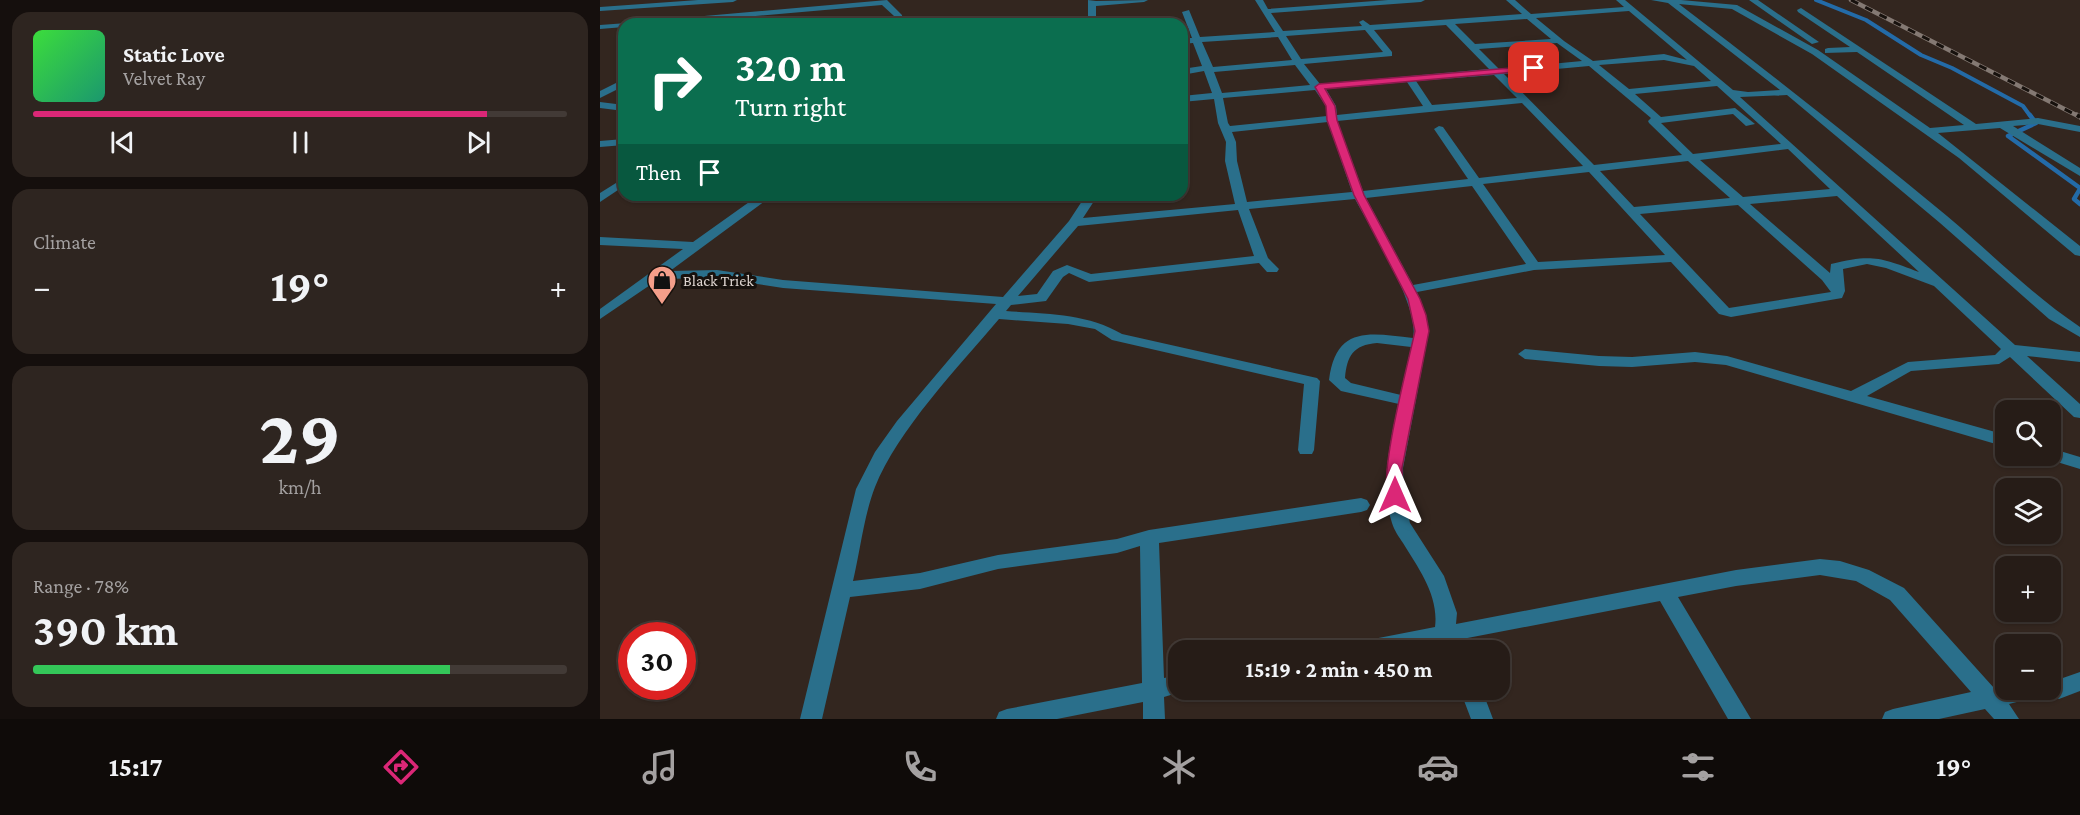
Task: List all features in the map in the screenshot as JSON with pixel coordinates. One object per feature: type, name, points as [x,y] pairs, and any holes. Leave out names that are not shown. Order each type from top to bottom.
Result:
[{"type":"street","points":[[640,7],[648,0]]},
{"type":"street","points":[[600,9],[733,0]]},
{"type":"street","points":[[1092,18],[1093,2],[1144,0]]},
{"type":"street","points":[[1263,6],[1420,0]]},
{"type":"street","points":[[1510,0],[1560,42],[1593,64],[1621,87],[1624,92],[1657,118],[1653,121]]},
{"type":"street","points":[[1620,0],[1720,83],[1784,147]]},
{"type":"street","points":[[1654,0],[1718,2],[1734,7],[1813,51],[1927,130],[2080,252]]},
{"type":"street","points":[[1753,0],[1828,51]]},
{"type":"street","points":[[736,18],[791,14],[884,1],[898,15],[898,18]]},
{"type":"street","points":[[1669,1],[1790,92],[1953,227],[2055,316],[2080,333]]},
{"type":"street","points":[[663,18],[675,3]]},
{"type":"street","points":[[1188,71],[1389,54],[1349,3]]},
{"type":"street","points":[[1263,6],[1308,78],[1319,87],[1331,106],[1332,120],[1359,195],[1409,290],[1419,315],[1422,331],[1394,468],[1395,495],[1401,524],[1434,576],[1447,613],[1448,640]]},
{"type":"street","points":[[1188,41],[1630,9]]},
{"type":"street","points":[[1801,10],[1974,127]]},
{"type":"street","points":[[1000,307],[1041,298],[1058,274],[1066,270],[1076,271],[1089,278],[1267,264],[1242,206],[1231,161],[1231,142],[1218,96],[1186,12]]},
{"type":"street","points":[[1447,21],[1590,167],[1717,306],[1727,313],[1835,296],[1838,291],[1836,267],[1867,260],[1890,265],[1941,285]]},
{"type":"street","points":[[600,27],[618,26]]},
{"type":"street","points":[[1472,47],[1560,42],[1578,44]]},
{"type":"street","points":[[1813,51],[1857,49]]},
{"type":"street","points":[[1188,98],[1664,57],[1673,57],[1685,63],[1696,63]]},
{"type":"street","points":[[1410,80],[1429,108]]},
{"type":"street","points":[[1624,92],[1720,83]]},
{"type":"street","points":[[600,95],[618,85]]},
{"type":"street","points":[[1731,93],[1748,95],[1790,92]]},
{"type":"street","points":[[1226,130],[1523,100]]},
{"type":"street","points":[[600,105],[618,107]]},
{"type":"street","points":[[1653,121],[1734,111],[1840,192],[2080,413]]},
{"type":"street","points":[[1653,121],[1689,156],[1827,277],[1838,291]]},
{"type":"street","points":[[1927,130],[2037,121],[2080,129]]},
{"type":"street","points":[[2002,125],[2063,160],[2080,173]]},
{"type":"street","points":[[1439,129],[1534,266]]},
{"type":"street","points":[[600,144],[618,142]]},
{"type":"street","points":[[1074,223],[1359,195],[1590,167],[1784,147]]},
{"type":"street","points":[[600,198],[618,186]]},
{"type":"street","points":[[600,188],[614,189]]},
{"type":"street","points":[[1629,211],[1840,192]]},
{"type":"street","points":[[600,315],[757,201]]},
{"type":"street","points":[[811,719],[865,489],[881,456],[903,425],[1000,307],[1074,223],[1088,201]]},
{"type":"street","points":[[2060,235],[2080,236]]},
{"type":"street","points":[[600,241],[693,246]]},
{"type":"street","points":[[1409,290],[1534,266],[1675,258]]},
{"type":"street","points":[[658,275],[717,274],[783,284],[1000,307],[1099,326],[1126,339],[1312,381],[1306,450]]},
{"type":"street","points":[[1407,401],[1346,387],[1336,380],[1338,358],[1348,345],[1366,339],[1420,343]]},
{"type":"street","points":[[2010,348],[2064,357],[2080,357]]},
{"type":"street","points":[[1854,396],[1908,367],[1999,359],[2010,348]]},
{"type":"street","points":[[1525,354],[1610,361],[1695,357],[1727,361],[1995,438]]},
{"type":"street","points":[[2061,457],[2080,463]]},
{"type":"street","points":[[842,590],[920,581],[998,562],[1117,546],[1149,537],[1361,505]]},
{"type":"street","points":[[1149,537],[1154,719]]},
{"type":"street","points":[[1461,640],[1665,592],[1736,578],[1820,567],[1840,569],[1862,575],[1897,594],[2008,719]]},
{"type":"street","points":[[1665,592],[1740,719]]},
{"type":"street","points":[[2061,687],[2080,681]]},
{"type":"street","points":[[1007,719],[1168,687]]},
{"type":"street","points":[[1893,719],[1995,697]]},
{"type":"street","points":[[1475,700],[1482,719]]},
{"type":"waterway","points":[[1816,0],[1866,20],[1921,55],[1952,68],[2023,106],[2031,117]]},
{"type":"waterway","points":[[2030,115],[2036,123],[2008,136],[2080,188]]},
{"type":"waterway","points":[[2080,189],[2074,199],[2080,204]]},
{"type":"railway","points":[[1851,0],[2080,117],[2077,115]]},
{"type":"place","name":"Black Triek","points":[[662,306]]},
{"type":"route","points":[[1395,495],[1394,468],[1422,331],[1414,299],[1359,195],[1332,120],[1331,106],[1319,87],[1534,68]]}]
